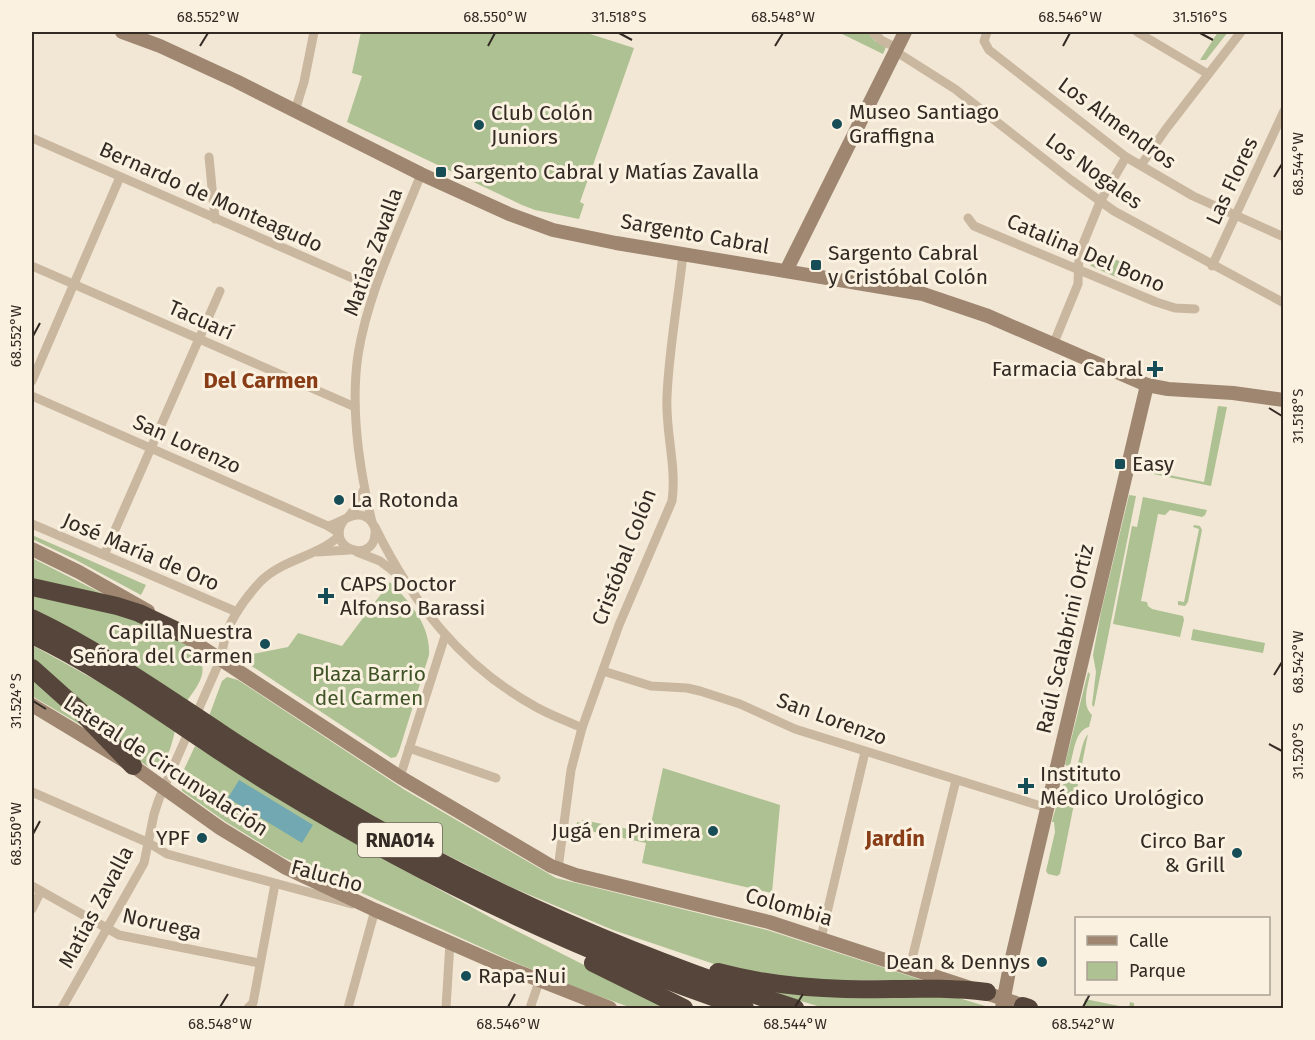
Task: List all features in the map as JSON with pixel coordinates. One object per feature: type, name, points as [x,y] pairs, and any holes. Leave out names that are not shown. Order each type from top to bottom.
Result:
[{"type":"highway","points":[[32,587],[117,606],[139,613],[179,632]]},
{"type":"highway","name":"RNA014","points":[[32,618],[123,667],[273,766],[380,829],[511,896],[632,949],[736,989],[795,1008]]},
{"type":"highway","name":"RNA014","points":[[32,635],[112,679],[273,786],[420,869],[580,945],[666,980],[745,1008]]},
{"type":"highway","points":[[32,668],[80,711],[133,766]]},
{"type":"highway","points":[[420,869],[546,938],[684,1008]]},
{"type":"highway","points":[[632,949],[730,975],[785,985],[845,989],[934,987],[998,1000]]},
{"type":"street","name":"Sargento Cabral","points":[[122,32],[186,58],[421,174],[509,214],[553,230],[923,294],[988,316],[1147,385],[1284,400]]},
{"type":"street","points":[[295,111],[304,82],[314,32]]},
{"type":"street","name":"Los Nogales","points":[[873,32],[881,40],[955,88],[1100,202],[1212,266],[1284,303]]},
{"type":"street","points":[[786,271],[905,32]]},
{"type":"street","name":"Los Almendros","points":[[987,32],[984,42],[989,50],[1126,157],[1193,196],[1284,237]]},
{"type":"street","points":[[1137,32],[1208,74]]},
{"type":"street","points":[[1141,165],[1241,32]]},
{"type":"street","name":"Las Flores","points":[[1212,266],[1284,111]]},
{"type":"street","name":"Bernardo de Monteagudo","points":[[32,138],[375,288]]},
{"type":"street","points":[[208,157],[215,219]]},
{"type":"street","points":[[1053,345],[1078,284],[1079,254],[1100,202],[1126,157]]},
{"type":"street","name":"Matías Zavalla","points":[[373,525],[358,446],[355,407],[358,356],[375,288],[421,174]]},
{"type":"street","points":[[32,381],[120,177]]},
{"type":"street","name":"Catalina Del Bono","points":[[968,218],[974,226],[1156,302],[1175,308],[1195,309]]},
{"type":"street","name":"Cristóbal Colón","points":[[558,869],[568,788],[582,728],[619,625],[672,501],[674,480],[667,396],[683,254]]},
{"type":"street","name":"Tacuarí","points":[[32,266],[355,407]]},
{"type":"street","points":[[104,555],[220,291]]},
{"type":"street","name":"Raúl Scalabrini Ortiz","points":[[998,1000],[1010,966],[1147,385]]},
{"type":"street","name":"San Lorenzo","points":[[32,396],[328,526],[339,535]]},
{"type":"street","points":[[364,486],[361,501],[341,524],[339,535],[342,543],[380,561],[402,578]]},
{"type":"street","points":[[328,526],[347,518],[364,516],[373,525],[402,578],[445,636],[506,689],[537,708],[582,728]]},
{"type":"street","name":"José María de Oro","points":[[32,524],[237,612]]},
{"type":"street","points":[[353,550],[366,549],[373,542],[373,525]]},
{"type":"street","name":"Matías Zavalla","points":[[62,1008],[144,863],[154,814],[221,659],[226,636],[237,612],[262,581],[275,570],[288,562],[315,552],[339,535]]},
{"type":"street","points":[[32,549],[103,585],[160,618],[400,777],[558,869]]},
{"type":"street","name":"Matías Zavalla","points":[[315,552],[353,550]]},
{"type":"street","points":[[400,777],[445,636]]},
{"type":"street","name":"San Lorenzo","points":[[603,671],[651,686],[700,691],[740,704],[795,729],[1047,807]]},
{"type":"street","name":"Lateral de Circunvalación","points":[[32,705],[133,766],[258,852],[298,874],[375,910]]},
{"type":"street","points":[[409,748],[496,778]]},
{"type":"street","points":[[821,938],[865,752]]},
{"type":"street","points":[[910,967],[956,780]]},
{"type":"street","name":"Falucho","points":[[32,792],[148,843],[167,854],[375,910],[539,982],[610,1008]]},
{"type":"street","name":"Colombia","points":[[558,869],[769,922],[910,967],[998,1000]]},
{"type":"street","points":[[248,1008],[253,1003],[275,884]]},
{"type":"street","name":"Noruega","points":[[32,886],[119,935],[259,963]]},
{"type":"street","points":[[32,909],[41,891]]},
{"type":"street","points":[[348,1008],[375,910]]},
{"type":"street","points":[[446,1008],[450,942]]},
{"type":"street","points":[[530,1008],[539,982]]},
{"type":"street","points":[[998,1000],[1028,1008]]},
{"type":"green space","name":"Club Colón Juniors","points":[[361,32],[584,32],[634,48],[580,202],[584,204],[579,219],[522,205],[347,122],[362,76],[352,73]]},
{"type":"green space","points":[[838,32],[868,32],[875,41],[886,47],[883,54]]},
{"type":"green space","points":[[1218,32],[1228,32],[1206,60],[1200,60]]},
{"type":"green space","points":[[1092,250],[1124,263],[1118,278],[1091,266],[1088,259]]},
{"type":"green space","points":[[1218,406],[1227,407],[1211,486],[1139,471],[1140,461],[1149,471],[1204,482]]},
{"type":"green space","points":[[1129,495],[1136,496],[1094,707],[1092,705],[1096,672],[1093,655]]},
{"type":"green space","points":[[1143,497],[1207,510],[1202,517],[1170,510],[1165,515],[1158,514],[1141,601],[1147,602],[1152,609],[1183,616],[1180,637],[1113,624],[1132,526],[1137,527]]},
{"type":"green space","points":[[1194,525],[1200,526],[1202,530],[1188,602],[1185,606],[1178,605],[1178,601],[1184,602],[1199,529],[1193,527]]},
{"type":"green space","points":[[32,535],[146,585],[141,595],[32,539]]},
{"type":"green space","points":[[32,558],[105,595],[32,579]]},
{"type":"green space","name":"Plaza Barrio del Carmen","points":[[390,582],[418,615],[429,644],[429,655],[399,751],[396,757],[391,758],[238,657],[288,647],[298,633],[342,646]]},
{"type":"green space","points":[[32,590],[110,608],[179,640],[198,652],[196,655],[202,672],[198,684],[187,701],[111,650],[32,608]]},
{"type":"green space","points":[[1193,629],[1265,643],[1263,653],[1191,640]]},
{"type":"green space","points":[[32,645],[108,687],[175,731],[166,757],[150,768],[132,756],[32,664]]},
{"type":"green space","points":[[1088,672],[1090,674],[1086,701],[1092,715],[1089,727],[1084,729],[1078,737],[1070,765],[1067,766],[1065,764]]},
{"type":"green space","points":[[227,677],[238,680],[405,790],[556,878],[767,930],[922,980],[800,980],[714,964],[613,930],[511,887],[391,827],[209,716],[222,681]]},
{"type":"green space","points":[[32,678],[86,728],[32,696]]},
{"type":"green space","points":[[1088,734],[1060,874],[1057,876],[1048,874],[1046,871],[1055,832],[1054,822],[1052,822],[1054,814],[1064,783],[1076,768]]},
{"type":"green space","points":[[195,746],[345,838],[497,921],[669,1008],[632,1008],[571,986],[283,857],[226,822],[182,791],[180,778]]},
{"type":"green space","name":"Jugá en Primera","points":[[663,768],[780,805],[772,893],[642,863],[646,843],[576,828],[577,822],[582,823],[582,820],[649,833]]},
{"type":"green space","points":[[768,991],[949,995],[985,1006],[985,1008],[824,1008]]},
{"type":"green space","points":[[1085,999],[1129,1008],[1083,1007]]},
{"type":"green space","points":[[1130,1002],[1134,1003],[1134,1008],[1129,1008]]},
{"type":"water","points":[[239,780],[313,825],[302,843],[228,798]]},
{"type":"place","name":"Museo Santiago Graffigna","points":[[837,124]]},
{"type":"place","name":"Club Colón Juniors","points":[[479,125]]},
{"type":"place","name":"Sargento Cabral y Matías Zavalla","points":[[441,172]]},
{"type":"place","name":"Sargento Cabral y Cristóbal Colón","points":[[816,265]]},
{"type":"place","name":"Farmacia Cabral","points":[[1155,369]]},
{"type":"place","name":"Easy","points":[[1120,464]]},
{"type":"place","name":"La Rotonda","points":[[339,500]]},
{"type":"place","name":"CAPS Doctor Alfonso Barassi","points":[[326,596]]},
{"type":"place","name":"Capilla Nuestra Señora del Carmen","points":[[265,644]]},
{"type":"place","name":"Instituto Médico Urológico","points":[[1026,786]]},
{"type":"place","name":"Jugá en Primera","points":[[713,831]]},
{"type":"place","name":"YPF","points":[[202,838]]},
{"type":"place","name":"Circo Bar & Grill","points":[[1237,853]]},
{"type":"place","name":"Dean & Dennys","points":[[1042,962]]},
{"type":"place","name":"Rapa-Nui","points":[[466,976]]},
{"type":"district","name":"Del Carmen","points":[[261,380]]},
{"type":"district","name":"Jardín","points":[[895,838]]}]
